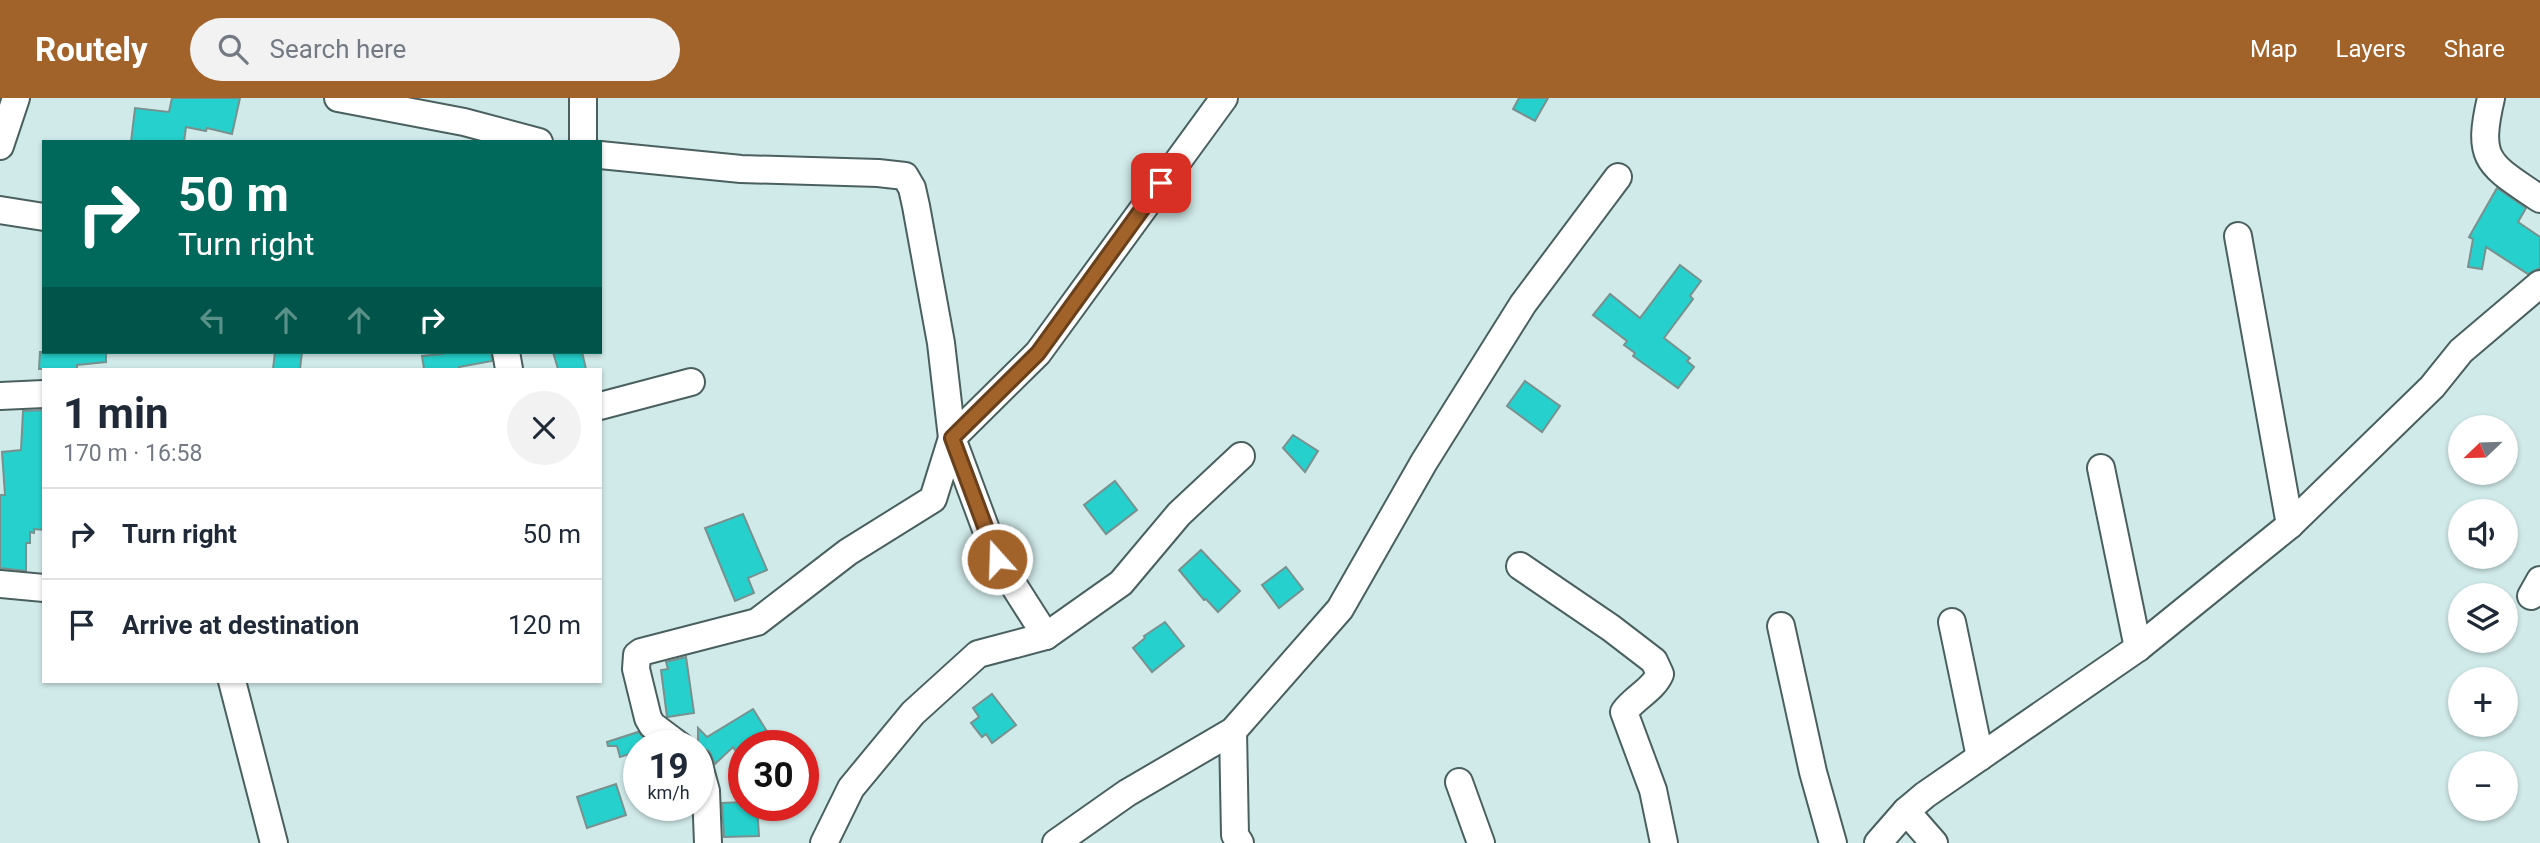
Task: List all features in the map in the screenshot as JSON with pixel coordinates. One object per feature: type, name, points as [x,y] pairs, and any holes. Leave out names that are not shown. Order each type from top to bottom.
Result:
[{"type":"street","points":[[0,146],[16,98]]},
{"type":"street","points":[[338,98],[464,122],[532,140]]},
{"type":"street","points":[[583,98],[583,140]]},
{"type":"street","points":[[659,730],[648,718],[636,670],[637,655],[757,622],[848,552],[933,499],[952,438],[1038,353],[1224,98]]},
{"type":"street","points":[[2491,98],[2484,128],[2485,150],[2494,165],[2507,177],[2540,199]]},
{"type":"street","points":[[602,155],[741,169],[905,176],[912,188],[916,206],[941,343],[952,438],[997,559],[1046,636]]},
{"type":"street","points":[[1056,843],[1127,793],[1233,731],[1340,609],[1424,462],[1523,304],[1618,177]]},
{"type":"street","points":[[0,210],[42,218]]},
{"type":"street","points":[[2238,236],[2290,525]]},
{"type":"street","points":[[1878,843],[1906,811],[2138,648],[2290,525],[2432,387],[2461,351],[2540,284]]},
{"type":"street","points":[[602,404],[691,382]]},
{"type":"street","points":[[0,396],[42,394]]},
{"type":"street","points":[[824,843],[851,788],[913,713],[978,654],[1046,636],[1121,583],[1179,513],[1241,456]]},
{"type":"street","points":[[2101,468],[2138,648]]},
{"type":"street","points":[[1520,566],[1654,661],[1660,674],[1657,682],[1630,703],[1625,712],[1653,790],[1664,843]]},
{"type":"street","points":[[0,584],[42,588]]},
{"type":"street","points":[[1952,622],[1980,757]]},
{"type":"street","points":[[1782,626],[1813,772],[1833,843]]},
{"type":"street","points":[[233,683],[274,843]]},
{"type":"street","points":[[1233,731],[1235,835],[1240,843]]},
{"type":"street","points":[[1459,782],[1481,843]]},
{"type":"street","points":[[1906,811],[1934,843]]},
{"type":"street","points":[[707,821],[708,843]]},
{"type":"building","points":[[172,98],[240,98],[232,134],[207,128],[206,131],[186,127],[184,140],[131,140],[135,108],[169,112]]},
{"type":"building","points":[[1519,98],[1548,98],[1535,121],[1513,109]]},
{"type":"building","points":[[2497,188],[2526,208],[2518,222],[2540,237],[2540,268],[2528,274],[2486,247],[2482,269],[2468,267],[2473,239],[2469,237]]},
{"type":"building","points":[[1680,265],[1701,281],[1690,296],[1693,299],[1664,338],[1690,358],[1687,361],[1694,367],[1678,388],[1633,356],[1635,353],[1624,345],[1627,341],[1593,315],[1610,294],[1640,318]]},
{"type":"building","points":[[40,352],[106,354],[106,362],[77,365],[77,368],[39,369]]},
{"type":"building","points":[[275,354],[302,354],[300,368],[273,368]]},
{"type":"building","points":[[491,354],[492,361],[460,368],[424,368],[422,356]]},
{"type":"building","points":[[554,354],[582,354],[586,368],[558,368]]},
{"type":"building","points":[[1525,381],[1560,406],[1542,432],[1507,406]]},
{"type":"building","points":[[42,410],[42,530],[34,529],[34,533],[30,532],[30,543],[26,543],[26,571],[0,568],[0,495],[5,495],[2,452],[21,450],[23,411]]},
{"type":"building","points":[[1293,435],[1318,451],[1305,472],[1283,448]]},
{"type":"building","points":[[1115,481],[1137,510],[1106,534],[1084,505]]},
{"type":"building","points":[[743,514],[767,570],[748,578],[754,593],[735,601],[705,528]]},
{"type":"building","points":[[1201,550],[1240,591],[1218,612],[1179,570]]},
{"type":"building","points":[[1286,567],[1303,589],[1279,608],[1262,585]]},
{"type":"building","points":[[1165,622],[1184,646],[1152,672],[1133,648],[1144,636]]},
{"type":"building","points":[[686,657],[694,713],[667,717],[661,670],[668,669],[666,662]]},
{"type":"building","points":[[992,694],[1016,725],[992,743],[986,734],[982,737],[971,723],[979,717],[973,708]]},
{"type":"building","points":[[753,709],[766,730],[728,730],[728,752],[715,764],[714,733]]},
{"type":"building","points":[[623,737],[623,756],[620,757],[617,746],[608,746],[607,742]]},
{"type":"building","points":[[616,784],[623,806],[623,816],[587,828],[577,797]]},
{"type":"building","points":[[722,803],[728,803],[728,821],[758,821],[759,836],[724,837]]},
{"type":"route","points":[[997,559],[952,438],[1038,353],[1161,183]]}]
